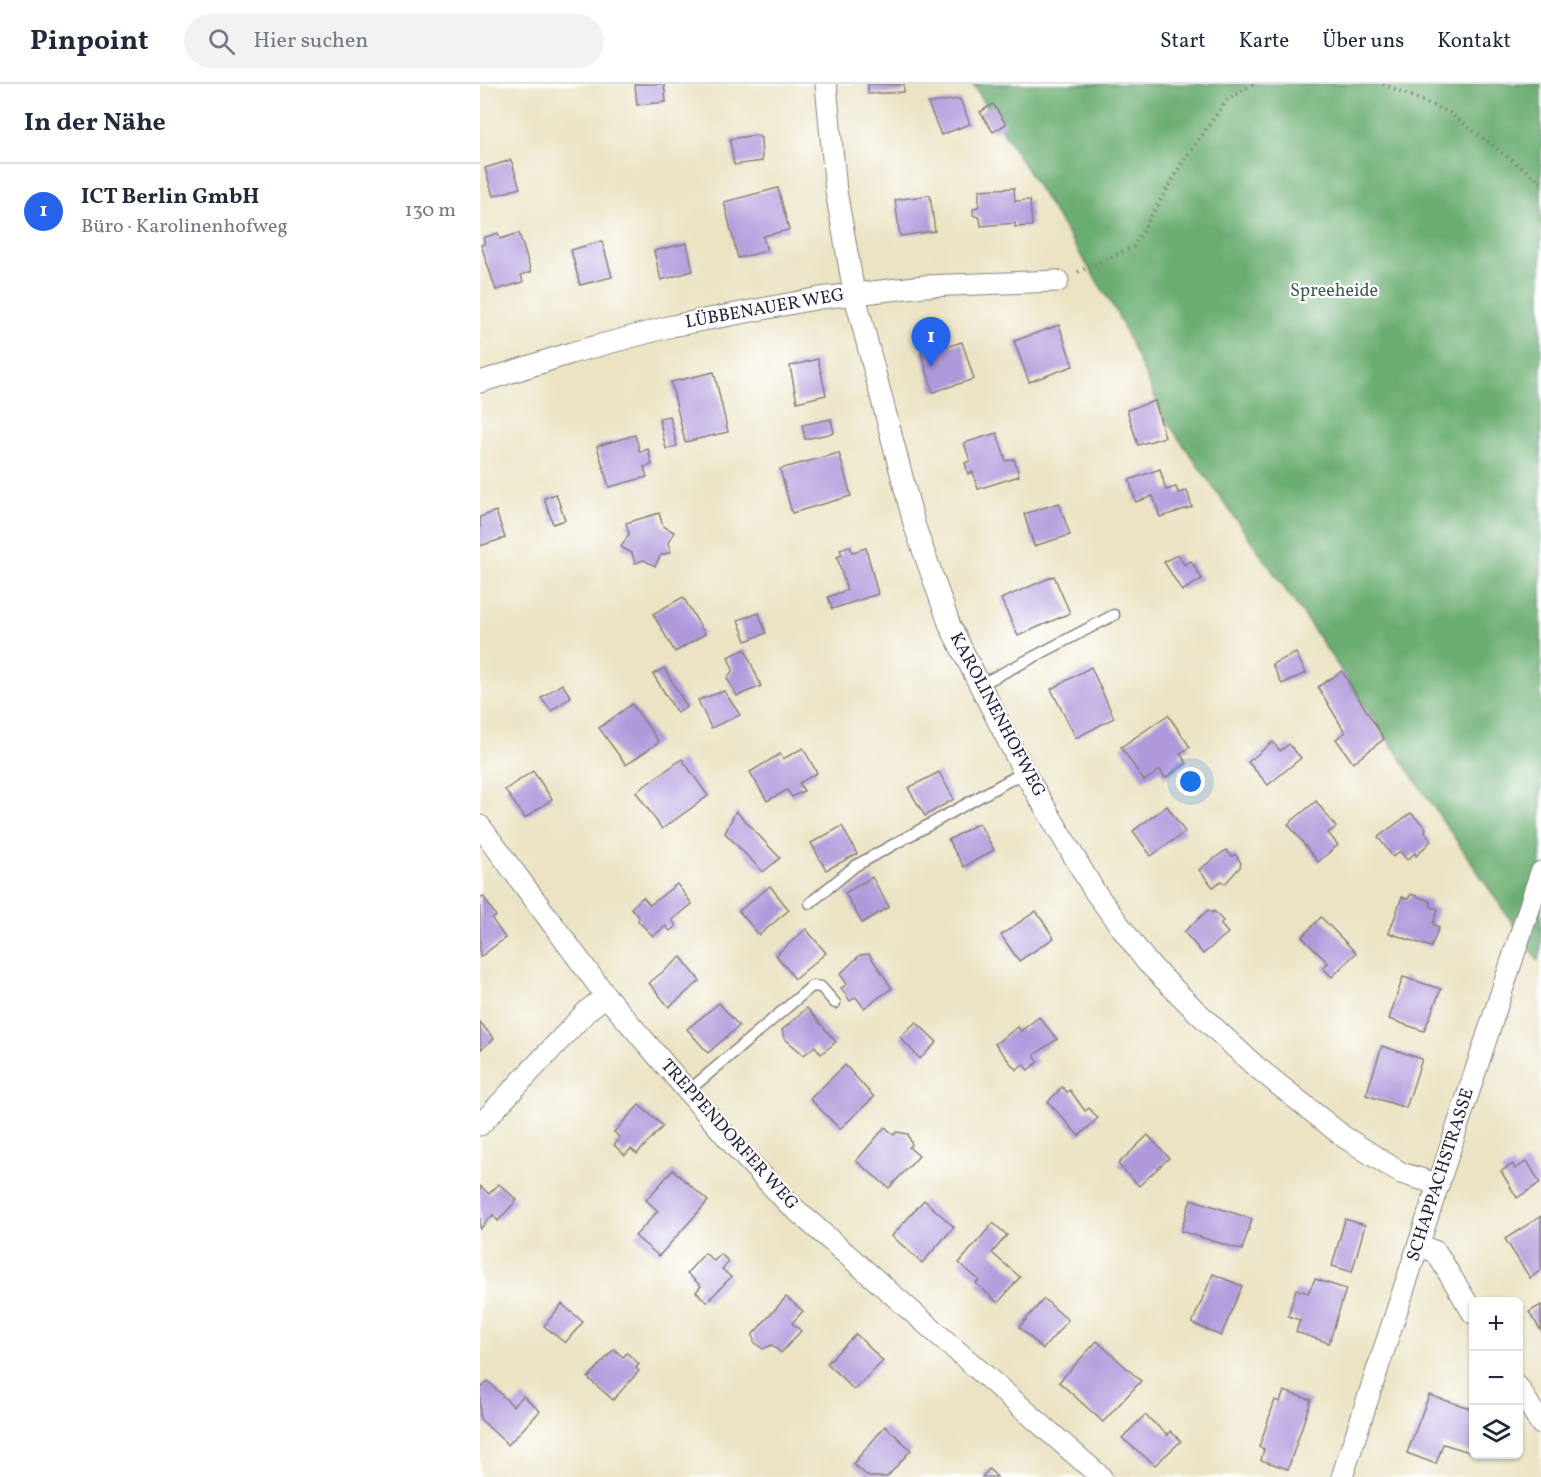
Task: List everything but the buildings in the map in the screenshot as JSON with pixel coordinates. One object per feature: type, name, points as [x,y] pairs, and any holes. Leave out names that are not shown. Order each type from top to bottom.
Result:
[{"type":"street","name":"KAROLINENHOFWEG","points":[[826,84],[836,191],[854,292],[915,527],[950,626],[978,686],[1024,772],[1095,892],[1146,961],[1194,1010],[1278,1086],[1344,1137],[1401,1173],[1437,1184]]},
{"type":"street","name":"LÜBBENAUER WEG","points":[[480,382],[571,353],[672,326],[854,292],[1058,281]]},
{"type":"street","name":"TREPPENDORFER WEG","points":[[480,826],[606,996],[687,1092],[788,1203],[1101,1477]]},
{"type":"street","name":"SCHAPPACHSTRASSE","points":[[1342,1477],[1541,872]]},
{"type":"street","points":[[480,1125],[588,1010],[606,996]]},
{"type":"street","points":[[1419,1245],[1436,1252],[1469,1306]]},
{"type":"street","points":[[1523,1395],[1541,1424]]},
{"type":"lane","points":[[978,686],[1114,615]]},
{"type":"lane","points":[[810,903],[855,866],[1024,772]]},
{"type":"lane","points":[[687,1092],[812,986],[821,987],[835,1003]]},
{"type":"path","points":[[1058,281],[1133,247],[1184,160],[1227,100],[1253,84]]},
{"type":"path","points":[[1383,84],[1450,113],[1541,182]]},
{"type":"green space","name":"Spreeheide","points":[[973,84],[1541,84],[1541,953],[1538,961],[1305,617],[1165,419],[1116,311]]},
{"type":"place","name":"ICT Berlin GmbH","points":[[931,367]]}]
